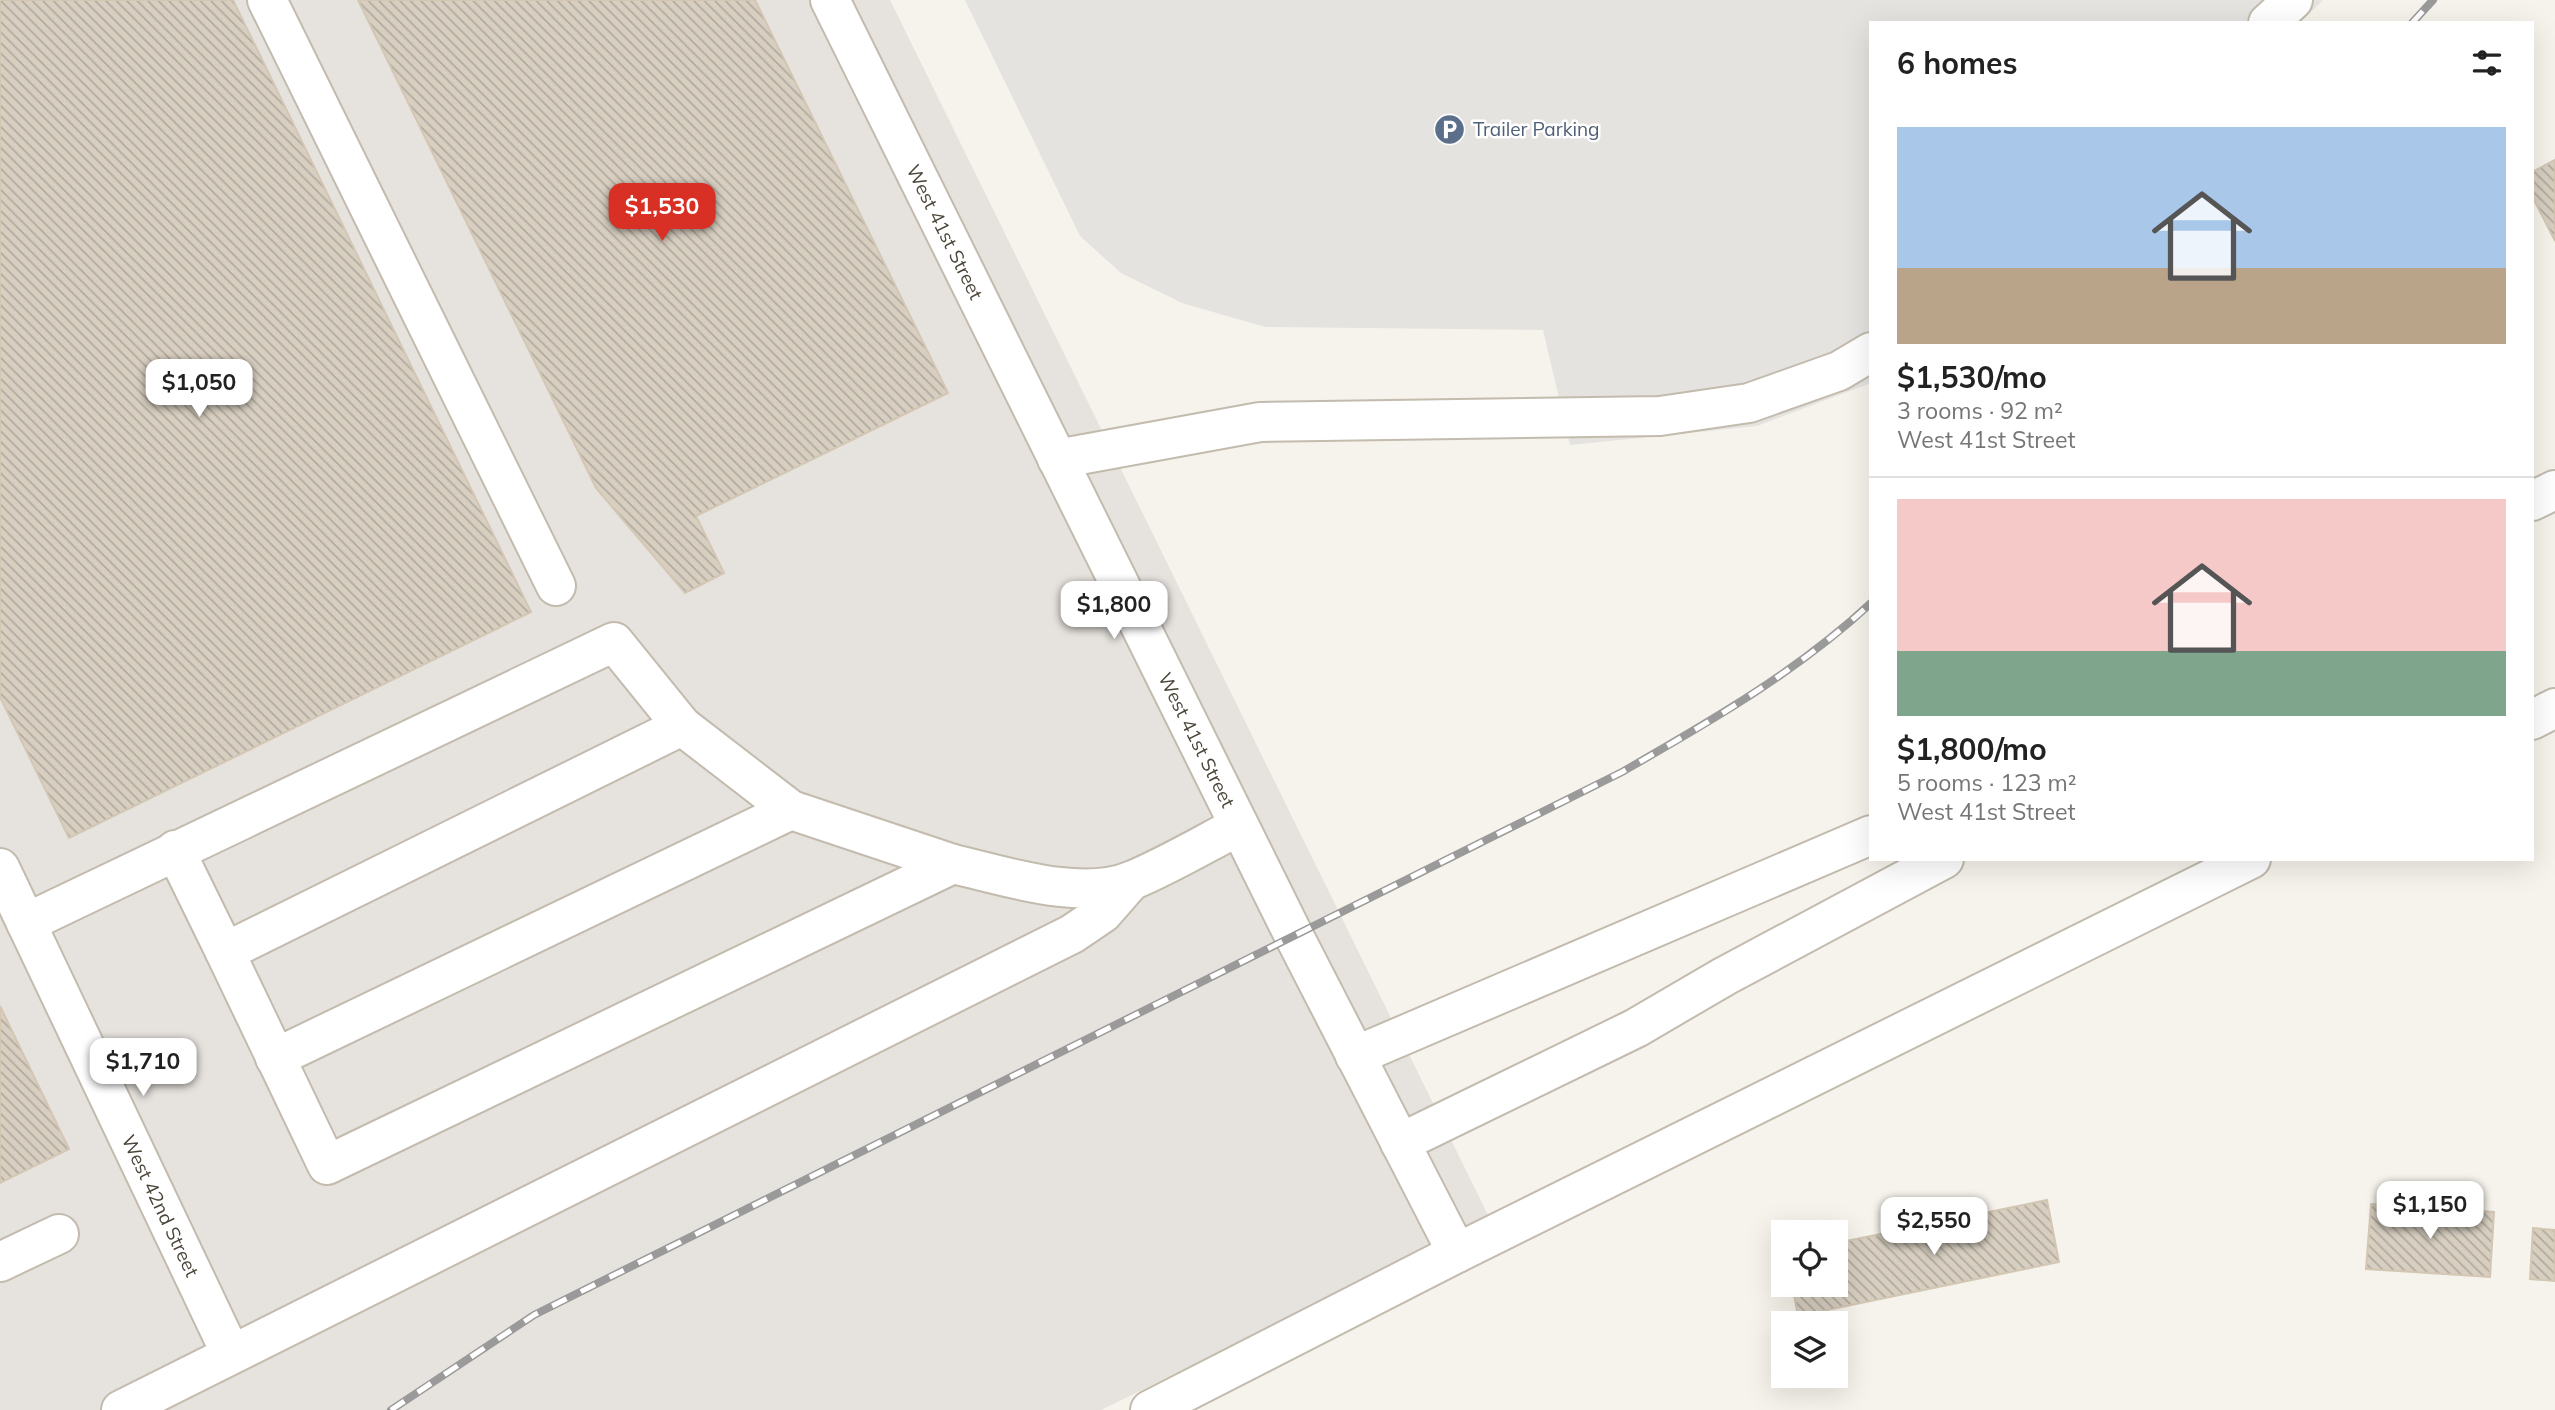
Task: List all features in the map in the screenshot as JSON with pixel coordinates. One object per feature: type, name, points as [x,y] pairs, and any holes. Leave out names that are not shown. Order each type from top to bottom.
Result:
[{"type":"street","points":[[267,0],[556,586]]},
{"type":"street","name":"West 41st Street","points":[[830,0],[1239,826],[1457,1254]]},
{"type":"street","points":[[2271,21],[2293,0]]},
{"type":"street","points":[[1057,459],[1260,422],[1660,416],[1749,403],[1839,371],[1869,353]]},
{"type":"street","points":[[2534,500],[2555,490]]},
{"type":"street","points":[[26,923],[614,642],[682,726],[791,810],[953,864],[1039,884],[1084,889],[1131,881],[1239,826]]},
{"type":"street","points":[[2534,719],[2555,708]]},
{"type":"street","points":[[225,952],[682,726]]},
{"type":"street","points":[[275,1058],[791,810]]},
{"type":"street","points":[[1355,1056],[1869,836]]},
{"type":"street","points":[[175,850],[327,1165],[953,864]]},
{"type":"street","points":[[1400,1143],[1636,1028],[1725,976],[1940,861]]},
{"type":"street","points":[[1150,1410],[1457,1254],[2247,861]]},
{"type":"street","name":"West 42nd Street","points":[[0,868],[231,1354]]},
{"type":"street","points":[[121,1410],[1072,934],[1103,913],[1131,881]]},
{"type":"street","points":[[0,1262],[59,1234]]},
{"type":"shaded area","points":[[0,0],[890,0],[1490,1219],[1101,1410],[0,1410]]},
{"type":"shaded area","name":"Trailer Parking","points":[[965,0],[2323,0],[2302,21],[1869,21],[1869,384],[1757,426],[1570,445],[1543,330],[1265,327],[1182,303],[1121,273],[1080,236]]},
{"type":"building","points":[[0,0],[233,0],[531,612],[69,838],[0,697]]},
{"type":"building","points":[[358,0],[755,0],[948,393],[696,516],[724,573],[685,593],[596,488]]},
{"type":"building","points":[[2555,160],[2555,241],[2534,200],[2534,171]]},
{"type":"building","points":[[0,1006],[69,1149],[0,1183]]},
{"type":"building","points":[[2047,1200],[2059,1262],[1822,1311],[1797,1311],[1794,1297],[1848,1297],[1848,1241]]},
{"type":"building","points":[[2371,1204],[2494,1212],[2490,1277],[2366,1269]]},
{"type":"building","points":[[2533,1228],[2555,1230],[2555,1281],[2530,1279]]},
{"type":"railway","points":[[2414,21],[2433,0]]},
{"type":"railway","points":[[391,1410],[534,1315],[1622,772],[1720,715],[1783,674],[1869,605]]},
{"type":"place","name":"Trailer Parking","points":[[1450,129]]}]
